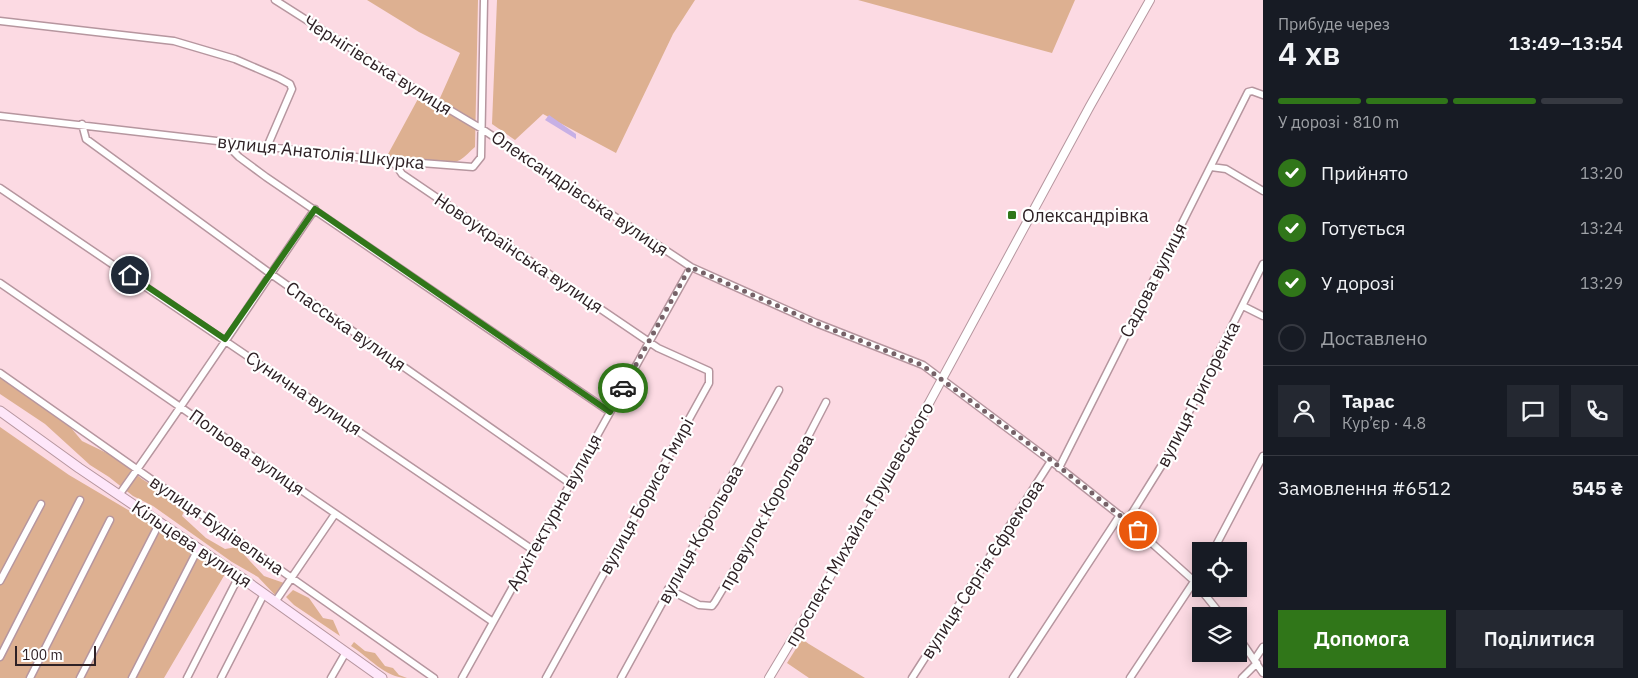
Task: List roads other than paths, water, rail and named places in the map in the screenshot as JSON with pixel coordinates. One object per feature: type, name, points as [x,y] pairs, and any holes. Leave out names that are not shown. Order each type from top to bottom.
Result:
[{"type":"main road","name":"Кільцева вулиця","points":[[0,411],[119,495],[239,576],[382,678]]},
{"type":"street","name":"Чернігівська вулиця","points":[[275,0],[418,91],[482,128]]},
{"type":"street","name":"вулиця Анатолія Шкурка","points":[[0,116],[82,124],[267,147],[473,167],[481,157],[484,0]]},
{"type":"street","name":"проспект Михайла Грушевського","points":[[769,678],[883,488],[1040,197],[1150,0]]},
{"type":"street","points":[[0,21],[174,41],[235,59],[279,78],[290,84],[292,89],[267,147]]},
{"type":"street","name":"Садова вулиця","points":[[1059,468],[1248,92],[1257,92],[1263,95]]},
{"type":"street","name":"Спасська вулиця","points":[[82,124],[86,139],[271,274],[571,484]]},
{"type":"street","name":"Олександрівська вулиця","points":[[482,128],[690,267],[816,323],[922,365],[1052,461],[1120,515],[1192,579]]},
{"type":"street","points":[[224,142],[239,157],[610,412]]},
{"type":"street","name":"Новоукраїнська вулиця","points":[[393,160],[402,174],[649,341]]},
{"type":"street","points":[[1211,167],[1226,170],[1263,191]]},
{"type":"street","name":"Сунична вулиця","points":[[0,188],[225,339],[533,550]]},
{"type":"street","points":[[119,495],[182,407],[225,339],[315,209]]},
{"type":"street","name":"вулиця Григоренка","points":[[1127,521],[1165,460],[1263,264]]},
{"type":"street","name":"Архітектурна вулиця","points":[[462,678],[690,267]]},
{"type":"street","name":"Польова вулиця","points":[[0,283],[493,622]]},
{"type":"street","points":[[1243,306],[1263,316]]},
{"type":"street","name":"вулиця Бориса Гмирі","points":[[546,678],[709,383],[709,371],[658,348],[649,341]]},
{"type":"street","name":"вулиця Будівельна","points":[[0,373],[434,678]]},
{"type":"street","name":"вулиця Корольова","points":[[621,678],[668,589],[779,390]]},
{"type":"street","name":"провулок Корольова","points":[[668,589],[699,605],[712,606],[716,602],[771,508],[826,402]]},
{"type":"street","points":[[1218,542],[1263,456]]},
{"type":"street","name":"вулиця Сергія Єфремова","points":[[912,678],[1052,461]]},
{"type":"street","points":[[0,657],[80,500]]},
{"type":"street","points":[[0,581],[41,504]]},
{"type":"street","points":[[275,602],[335,514]]},
{"type":"street","points":[[1013,678],[1120,515]]},
{"type":"street","points":[[30,678],[110,520]]},
{"type":"street","points":[[80,678],[160,522]]},
{"type":"street","points":[[132,678],[198,549]]},
{"type":"street","points":[[187,678],[239,576]]},
{"type":"street","points":[[1130,678],[1192,582]]},
{"type":"street","points":[[221,678],[264,594]]},
{"type":"street","name":"Олександрівська вулиця","points":[[1207,597],[1215,607]]},
{"type":"street","points":[[1242,678],[1256,661],[1263,647]]},
{"type":"street","points":[[1247,649],[1263,673]]},
{"type":"street","points":[[331,678],[346,652]]},
{"type":"place","name":"Олександрівка","points":[[1012,215]]}]
